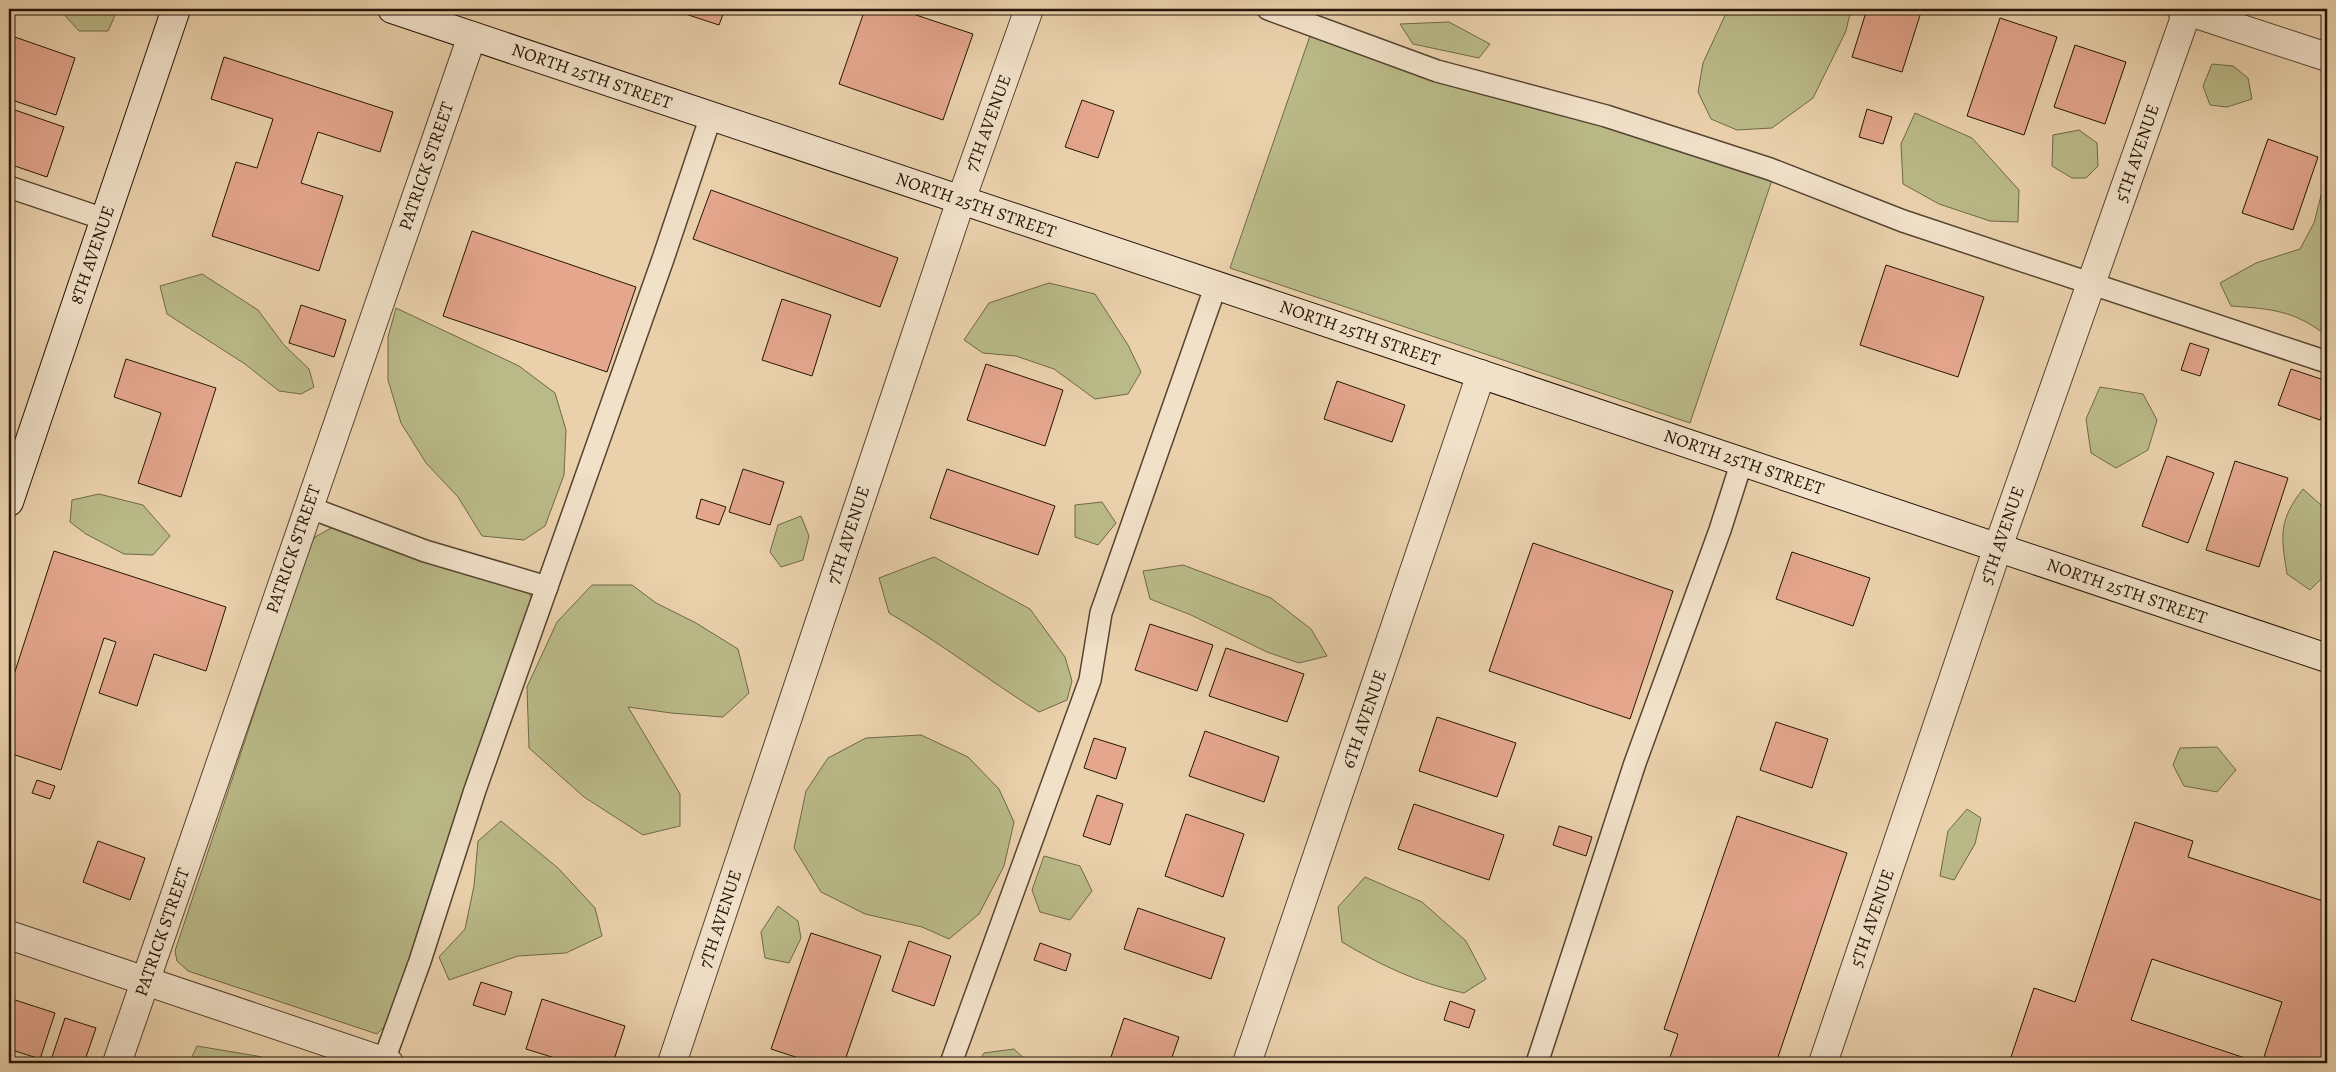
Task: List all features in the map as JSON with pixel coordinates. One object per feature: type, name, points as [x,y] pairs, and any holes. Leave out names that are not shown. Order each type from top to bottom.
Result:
[{"type":"street","name":"8TH AVENUE","points":[[10,494],[176,9]]},
{"type":"street","name":"NORTH 25TH STREET","points":[[392,9],[2327,658]]},
{"type":"street","name":"7TH AVENUE","points":[[672,1063],[960,200],[1029,9]]},
{"type":"street","name":"5TH AVENUE","points":[[1823,1063],[1998,547],[2092,282],[2185,9]]},
{"type":"street","points":[[2185,9],[2327,57]]},
{"type":"street","name":"PATRICK STREET","points":[[117,1063],[472,36]]},
{"type":"street","name":"6TH AVENUE","points":[[1247,1063],[1481,374]]},
{"type":"street","points":[[9,935],[385,1063]]},
{"type":"lane","points":[[1268,9],[1437,71],[1606,116],[1770,169],[1903,221],[2092,282],[2327,362]]},
{"type":"lane","points":[[385,1063],[475,790],[660,269],[711,116]]},
{"type":"lane","points":[[9,187],[104,219]]},
{"type":"lane","points":[[951,1063],[1090,680],[1101,613],[1216,285]]},
{"type":"lane","points":[[1537,1063],[1635,763],[1720,530],[1742,461]]},
{"type":"lane","points":[[308,507],[425,551],[547,587]]},
{"type":"green space","points":[[59,9],[118,9],[108,31],[79,31]]},
{"type":"green space","points":[[1728,9],[1851,9],[1846,31],[1813,98],[1772,128],[1737,130],[1711,119],[1698,92],[1703,63]]},
{"type":"green space","points":[[1449,22],[1490,44],[1479,58],[1413,44],[1400,24]]},
{"type":"green space","points":[[1311,33],[1772,180],[1690,423],[1230,268]]},
{"type":"green space","points":[[2212,64],[2233,66],[2248,78],[2252,99],[2227,107],[2210,105],[2203,86]]},
{"type":"green space","points":[[1915,113],[1972,138],[2019,190],[2018,222],[1990,221],[1939,204],[1903,184],[1901,144]]},
{"type":"green space","points":[[2079,130],[2097,143],[2098,166],[2086,178],[2072,178],[2052,166],[2053,135]]},
{"type":"green space","points":[[2327,172],[2327,336],[2304,321],[2282,312],[2231,306],[2220,283],[2256,263],[2300,249],[2314,223]]},
{"type":"green space","points":[[202,274],[258,310],[284,345],[309,369],[314,387],[301,394],[279,391],[245,364],[167,314],[160,286]]},
{"type":"green space","points":[[1049,283],[1095,294],[1128,345],[1141,372],[1128,394],[1095,399],[1054,369],[1016,356],[983,353],[964,340],[989,303]]},
{"type":"green space","points":[[396,308],[519,366],[555,393],[566,430],[564,475],[545,526],[524,540],[482,536],[458,497],[426,463],[401,423],[388,380],[388,337]]},
{"type":"green space","points":[[2100,387],[2143,394],[2157,420],[2148,450],[2116,468],[2091,453],[2086,419]]},
{"type":"green space","points":[[2303,489],[2321,505],[2327,521],[2327,573],[2310,590],[2287,574],[2283,549],[2285,520],[2289,510]]},
{"type":"green space","points":[[99,494],[143,505],[170,536],[153,555],[124,554],[86,534],[70,522],[72,500]]},
{"type":"green space","points":[[1102,502],[1116,523],[1098,545],[1075,537],[1075,505]]},
{"type":"green space","points":[[801,516],[809,536],[803,560],[781,567],[770,552],[778,525]]},
{"type":"green space","points":[[333,527],[526,590],[533,599],[390,1021],[377,1034],[188,971],[177,961],[175,951],[310,545],[315,537]]},
{"type":"green space","points":[[934,557],[1030,609],[1065,657],[1072,681],[1067,700],[1039,712],[889,613],[879,578]]},
{"type":"green space","points":[[1183,565],[1271,598],[1311,629],[1327,656],[1299,663],[1267,652],[1191,615],[1150,599],[1143,571]]},
{"type":"green space","points":[[592,585],[632,585],[656,603],[696,623],[738,649],[749,693],[723,717],[628,707],[680,794],[680,826],[643,835],[584,797],[529,748],[527,687],[557,622]]},
{"type":"green space","points":[[921,735],[968,757],[999,789],[1014,822],[1004,866],[979,914],[949,939],[922,927],[865,914],[821,892],[794,848],[806,791],[828,758],[866,738]]},
{"type":"green space","points":[[2217,747],[2236,770],[2217,792],[2184,786],[2173,765],[2180,748]]},
{"type":"green space","points":[[1967,809],[1981,818],[1975,844],[1954,880],[1940,876],[1948,831]]},
{"type":"green space","points":[[501,821],[558,868],[595,908],[602,936],[566,953],[518,956],[449,980],[439,957],[465,929],[474,886],[478,841]]},
{"type":"green space","points":[[1044,856],[1080,866],[1092,891],[1070,920],[1040,912],[1032,890]]},
{"type":"green space","points":[[1365,877],[1422,902],[1466,941],[1486,979],[1464,993],[1447,989],[1401,973],[1371,959],[1342,942],[1338,907]]},
{"type":"green space","points":[[778,906],[798,921],[801,938],[789,963],[765,958],[761,932]]},
{"type":"green space","points":[[197,1046],[257,1056],[284,1063],[189,1063]]},
{"type":"green space","points":[[1014,1049],[1029,1063],[978,1063],[984,1053]]},
{"type":"building","points":[[670,9],[725,9],[719,25]]},
{"type":"building","points":[[865,9],[898,9],[973,34],[943,120],[839,84]]},
{"type":"building","points":[[1867,9],[1922,9],[1902,72],[1852,57]]},
{"type":"building","points":[[2000,18],[2057,37],[2024,135],[1967,116]]},
{"type":"building","points":[[9,35],[75,58],[56,115],[9,99]]},
{"type":"building","points":[[2075,45],[2126,62],[2105,124],[2054,107]]},
{"type":"building","points":[[224,57],[393,112],[380,152],[318,132],[301,183],[343,196],[319,271],[212,236],[236,162],[257,168],[273,119],[211,99]]},
{"type":"building","points":[[1082,100],[1114,111],[1098,158],[1065,147]]},
{"type":"building","points":[[1867,109],[1892,117],[1883,144],[1859,137]]},
{"type":"building","points":[[15,110],[64,127],[47,177],[9,164],[9,129]]},
{"type":"building","points":[[2268,139],[2318,157],[2293,230],[2242,213]]},
{"type":"building","points":[[711,190],[898,258],[880,307],[693,239]]},
{"type":"building","points":[[472,231],[636,287],[607,372],[443,316]]},
{"type":"building","points":[[1886,265],[1984,297],[1958,377],[1860,345]]},
{"type":"building","points":[[782,299],[831,315],[812,376],[762,360]]},
{"type":"building","points":[[301,305],[346,320],[334,357],[289,343]]},
{"type":"building","points":[[2190,343],[2209,349],[2200,376],[2181,370]]},
{"type":"building","points":[[126,359],[216,388],[181,497],[138,483],[161,413],[114,397]]},
{"type":"building","points":[[986,364],[1063,390],[1045,446],[967,420]]},
{"type":"building","points":[[2291,369],[2327,381],[2327,400],[2320,420],[2278,405]]},
{"type":"building","points":[[1337,381],[1405,405],[1392,442],[1324,419]]},
{"type":"building","points":[[2167,456],[2214,473],[2188,543],[2142,526]]},
{"type":"building","points":[[2235,461],[2288,478],[2259,567],[2206,550]]},
{"type":"building","points":[[743,469],[784,482],[770,525],[729,512]]},
{"type":"building","points":[[947,469],[1055,506],[1038,555],[930,518]]},
{"type":"building","points":[[701,499],[726,507],[719,525],[696,518]]},
{"type":"building","points":[[1533,543],[1673,591],[1630,719],[1489,671]]},
{"type":"building","points":[[54,551],[226,607],[206,671],[154,654],[137,706],[99,693],[116,642],[104,638],[61,770],[9,753],[9,690]]},
{"type":"building","points":[[1792,552],[1870,578],[1853,626],[1776,599]]},
{"type":"building","points":[[1150,624],[1213,645],[1197,691],[1135,670]]},
{"type":"building","points":[[1226,648],[1304,674],[1287,722],[1209,696]]},
{"type":"building","points":[[1437,717],[1516,743],[1497,797],[1419,771]]},
{"type":"building","points":[[1776,722],[1828,739],[1812,788],[1760,770]]},
{"type":"building","points":[[1205,731],[1279,757],[1264,802],[1189,776]]},
{"type":"building","points":[[1094,738],[1126,748],[1116,779],[1084,768]]},
{"type":"building","points":[[37,780],[55,786],[50,799],[32,793]]},
{"type":"building","points":[[1097,795],[1123,804],[1110,845],[1083,836]]},
{"type":"building","points":[[1414,804],[1504,835],[1489,880],[1398,849]]},
{"type":"building","points":[[1186,814],[1244,834],[1223,897],[1165,876]]},
{"type":"building","points":[[1737,816],[1847,853],[1776,1063],[1668,1063],[1678,1034],[1664,1029]]},
{"type":"building","points":[[2135,822],[2193,841],[2188,857],[2326,902],[2327,899],[2327,1063],[2262,1063],[2282,1002],[2152,959],[2131,1020],[2260,1063],[2009,1063],[2034,988],[2075,1002]]},
{"type":"building","points":[[1559,826],[1592,837],[1586,856],[1553,845]]},
{"type":"building","points":[[98,841],[145,858],[130,900],[83,882]]},
{"type":"building","points":[[1138,908],[1225,938],[1211,979],[1124,949]]},
{"type":"building","points":[[811,933],[881,956],[844,1063],[814,1063],[771,1049]]},
{"type":"building","points":[[909,941],[951,956],[934,1006],[892,991]]},
{"type":"building","points":[[1040,943],[1071,954],[1066,971],[1034,960]]},
{"type":"building","points":[[481,982],[512,992],[505,1015],[473,1005]]},
{"type":"building","points":[[9,998],[55,1013],[40,1059],[9,1049]]},
{"type":"building","points":[[542,999],[625,1026],[613,1063],[571,1063],[526,1049]]},
{"type":"building","points":[[1450,1001],[1475,1010],[1469,1028],[1444,1020]]},
{"type":"building","points":[[65,1018],[96,1028],[84,1063],[50,1063]]},
{"type":"building","points":[[1124,1018],[1179,1037],[1170,1063],[1109,1063]]}]
